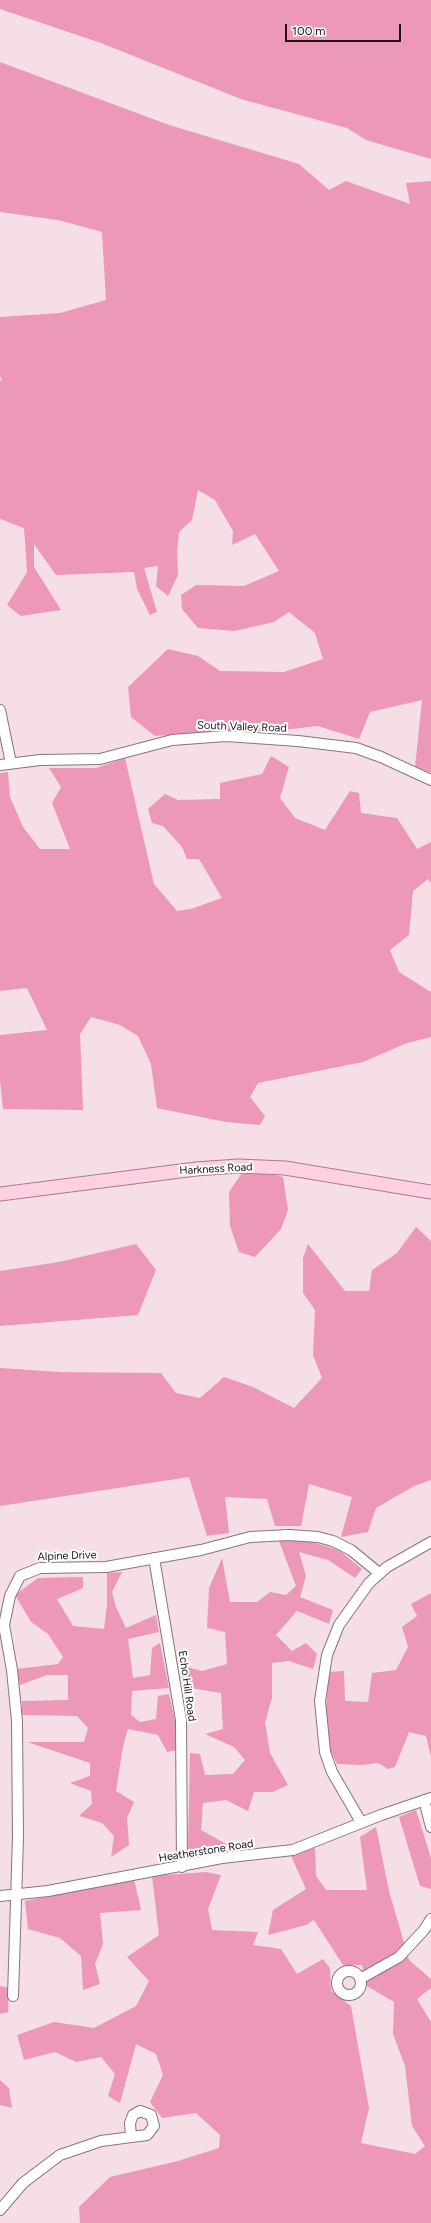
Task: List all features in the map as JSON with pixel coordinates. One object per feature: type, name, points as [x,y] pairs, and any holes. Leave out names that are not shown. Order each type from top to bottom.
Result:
[{"type":"main road","name":"Harkness Road","points":[[0,1194],[196,1168],[238,1166],[286,1168],[431,1192]]},
{"type":"street","points":[[0,710],[12,763]]},
{"type":"street","name":"South Valley Road","points":[[0,765],[12,763],[100,759],[172,740],[204,736],[292,740],[356,748],[381,757],[431,780]]},
{"type":"street","name":"Alpine Drive","points":[[13,1996],[18,1827],[17,1720],[12,1670],[4,1625],[11,1591],[20,1576],[32,1570],[106,1566],[154,1558],[216,1546],[250,1537],[298,1535],[324,1538],[338,1543],[354,1553],[379,1573]]},
{"type":"street","points":[[361,1822],[326,1759],[322,1740],[321,1693],[325,1665],[334,1635],[360,1594],[379,1573],[431,1542]]},
{"type":"street","name":"Echo Hill Road","points":[[154,1558],[180,1708],[182,1867]]},
{"type":"street","points":[[428,1799],[431,1827]]},
{"type":"street","name":"Heatherstone Road","points":[[0,1896],[16,1895],[182,1867],[222,1858],[293,1850],[361,1822],[428,1799]]},
{"type":"street","points":[[360,1979],[399,1957],[424,1930],[431,1919]]},
{"type":"street","points":[[0,2210],[23,2183],[60,2155],[101,2141],[131,2137]]},
{"type":"shaded area","points":[[0,0],[431,0],[431,159],[366,140],[347,128],[241,99],[101,43],[0,9]]},
{"type":"shaded area","points":[[0,62],[169,125],[299,164],[329,190],[346,181],[410,204],[406,183],[431,181],[431,771],[428,774],[415,767],[422,700],[370,712],[359,739],[318,726],[274,731],[229,730],[155,736],[131,717],[128,687],[168,649],[198,656],[220,671],[284,672],[323,659],[315,633],[289,612],[274,622],[235,631],[198,628],[182,609],[181,595],[196,585],[244,586],[279,571],[255,534],[232,545],[233,531],[215,500],[198,490],[192,520],[179,532],[177,552],[178,575],[168,596],[156,586],[158,566],[144,568],[157,612],[150,615],[137,589],[134,572],[56,575],[34,544],[34,567],[61,610],[21,616],[7,605],[27,572],[24,528],[0,519],[0,381],[2,380],[0,376],[0,317],[60,313],[106,300],[102,232],[58,220],[0,212]]},
{"type":"shaded area","points":[[271,756],[289,767],[280,798],[295,818],[325,830],[350,791],[359,793],[361,813],[397,818],[417,849],[431,842],[431,883],[428,879],[413,891],[409,935],[390,950],[399,972],[431,992],[431,1037],[407,1043],[363,1062],[258,1083],[250,1097],[265,1116],[260,1125],[226,1122],[157,1108],[151,1064],[138,1036],[120,1025],[91,1017],[80,1034],[83,1110],[3,1109],[0,1080],[0,1035],[47,1030],[27,988],[0,991],[0,773],[8,772],[10,797],[23,827],[40,849],[70,849],[52,803],[61,787],[49,768],[96,768],[125,758],[154,884],[177,911],[191,909],[222,898],[199,859],[187,859],[182,847],[163,826],[152,823],[148,809],[165,794],[178,800],[220,799],[220,783],[262,774]]},
{"type":"shaded area","points":[[256,1170],[283,1177],[288,1210],[281,1229],[255,1257],[239,1252],[230,1226],[229,1192],[242,1173]]},
{"type":"shaded area","points":[[416,1227],[431,1241],[431,1480],[414,1486],[376,1508],[368,1532],[341,1537],[352,1497],[309,1484],[301,1526],[275,1526],[267,1499],[225,1497],[229,1533],[207,1536],[189,1477],[0,1506],[0,1368],[60,1372],[161,1373],[176,1393],[200,1398],[224,1377],[253,1387],[294,1408],[322,1378],[313,1355],[315,1310],[303,1293],[303,1258],[308,1244],[345,1291],[369,1291],[372,1270],[397,1253]]},
{"type":"shaded area","points":[[136,1244],[156,1270],[138,1315],[0,1326],[0,1271],[59,1262]]},
{"type":"shaded area","points":[[279,1541],[309,1541],[339,1550],[362,1569],[355,1578],[328,1560],[299,1552],[306,1576],[300,1597],[333,1610],[329,1624],[297,1611],[276,1635],[292,1651],[306,1643],[317,1654],[313,1669],[289,1661],[272,1663],[272,1698],[265,1722],[270,1753],[288,1785],[273,1792],[254,1792],[248,1811],[226,1800],[203,1803],[201,1830],[237,1850],[188,1849],[190,1753],[200,1754],[205,1775],[233,1774],[245,1760],[234,1747],[205,1734],[223,1729],[221,1693],[185,1687],[180,1665],[202,1671],[227,1664],[225,1632],[207,1628],[209,1588],[222,1558],[230,1602],[257,1602],[270,1592],[286,1595],[296,1586]]},
{"type":"shaded area","points":[[122,1572],[112,1592],[116,1607],[126,1628],[156,1615],[159,1632],[128,1639],[133,1678],[150,1675],[152,1648],[160,1643],[169,1688],[132,1691],[131,1715],[140,1722],[156,1719],[158,1696],[169,1694],[177,1729],[178,1750],[167,1752],[158,1735],[128,1729],[123,1746],[116,1791],[134,1802],[127,1818],[129,1845],[111,1857],[114,1836],[102,1823],[79,1816],[92,1804],[91,1791],[70,1783],[90,1776],[90,1763],[27,1742],[84,1742],[88,1728],[77,1716],[22,1715],[22,1701],[68,1700],[68,1675],[47,1675],[20,1685],[16,1669],[58,1664],[63,1657],[48,1634],[31,1622],[15,1595],[38,1578],[83,1577],[83,1588],[57,1599],[73,1626],[104,1629],[107,1605],[107,1573]]},
{"type":"shaded area","points":[[431,1593],[431,1757],[426,1736],[409,1732],[395,1767],[388,1769],[378,1763],[362,1765],[337,1764],[330,1750],[325,1719],[329,1672],[344,1671],[345,1701],[368,1702],[372,1673],[396,1670],[408,1647],[402,1627],[417,1616],[411,1604]]},
{"type":"shaded area","points":[[416,1810],[431,1858],[431,1889],[420,1886],[399,1817]]},
{"type":"shaded area","points":[[376,1827],[389,1891],[409,1960],[431,1979],[431,1988],[417,1999],[431,2022],[431,2223],[80,2223],[79,2207],[110,2177],[178,2161],[219,2148],[220,2135],[196,2113],[162,2118],[150,2102],[163,2075],[156,2054],[136,2044],[120,2103],[108,2096],[115,2074],[101,2057],[76,2062],[55,2052],[24,2060],[17,2035],[54,2022],[94,2028],[136,2006],[149,1981],[127,1957],[159,1935],[152,1876],[206,1872],[221,1875],[208,1909],[212,1930],[258,1932],[253,1945],[281,1949],[297,1974],[323,1959],[330,1968],[331,1991],[351,2006],[369,2108],[361,2143],[415,2154],[425,2146],[412,2126],[405,2066],[393,2034],[394,2002],[367,1986],[362,1965],[343,1965],[314,1920],[306,1925],[268,1935],[273,1910],[306,1889],[291,1856],[315,1848],[316,1876],[326,1890],[367,1890],[360,1837]]},
{"type":"shaded area","points":[[134,1879],[141,1910],[100,1913],[103,1944],[95,1964],[100,1984],[83,1990],[81,1956],[60,1938],[28,1929],[25,1901]]},
{"type":"shaded area","points":[[0,1986],[9,1988],[8,2012],[0,2014]]},
{"type":"shaded area","points":[[0,2080],[9,2088],[12,2108],[0,2105]]}]
